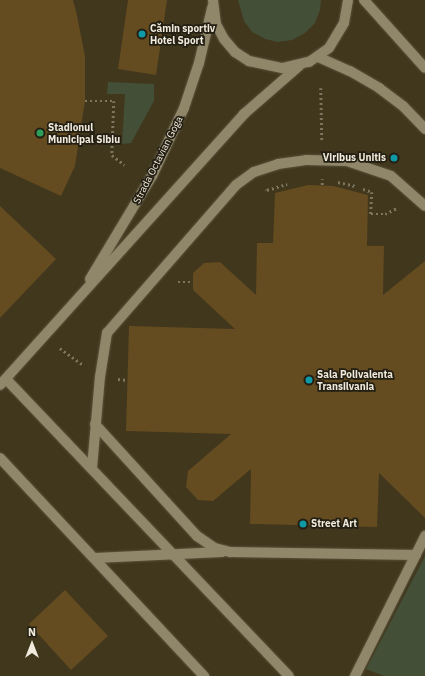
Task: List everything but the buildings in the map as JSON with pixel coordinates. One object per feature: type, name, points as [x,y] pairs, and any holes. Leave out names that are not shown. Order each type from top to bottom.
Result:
[{"type":"main road","points":[[213,4],[216,24],[224,39],[245,58],[265,67],[282,68],[299,66],[318,57],[338,36],[344,23],[348,0]]},
{"type":"main road","points":[[364,0],[425,68]]},
{"type":"main road","name":"Strada Octavian Goga","points":[[77,301],[152,176],[184,108],[199,63],[213,4]]},
{"type":"main road","points":[[318,57],[350,71],[379,88],[403,106],[425,128]]},
{"type":"main road","name":"Strada Octavian Goga","points":[[3,382],[233,125],[272,86],[299,66]]},
{"type":"main road","points":[[92,468],[95,424],[104,345],[107,333],[122,314],[154,281],[236,185],[266,167],[322,159],[347,161],[391,176],[425,206]]},
{"type":"main road","points":[[3,382],[92,468],[289,676]]},
{"type":"main road","points":[[95,424],[197,536],[215,548],[230,552]]},
{"type":"main road","points":[[0,458],[204,676]]},
{"type":"main road","points":[[355,676],[425,536]]},
{"type":"main road","points":[[95,558],[230,552],[416,555]]},
{"type":"path","points":[[321,88],[322,159]]},
{"type":"path","points":[[85,101],[114,101],[112,156],[124,165]]},
{"type":"path","points":[[316,180],[327,181]]},
{"type":"path","points":[[322,180],[322,185]]},
{"type":"path","points":[[333,181],[372,192],[371,214],[385,214]]},
{"type":"path","points":[[267,190],[289,184]]},
{"type":"green space","points":[[238,0],[321,0],[320,10],[315,23],[305,33],[292,40],[278,42],[265,39],[252,32],[244,21]]},
{"type":"green space","points":[[108,82],[154,84],[154,101],[131,143],[122,144],[125,94],[107,94]]},
{"type":"green space","points":[[425,556],[425,676],[384,676],[366,669]]},
{"type":"place","name":"Cămin sportiv Hotel Sport","points":[[142,34]]},
{"type":"place","name":"Stadionul Municipal Sibiu","points":[[40,133]]},
{"type":"place","name":"Viribus Unitis","points":[[394,158]]},
{"type":"place","name":"Sala Polivalenta Transilvania","points":[[309,380]]},
{"type":"place","name":"Street Art","points":[[303,524]]}]
